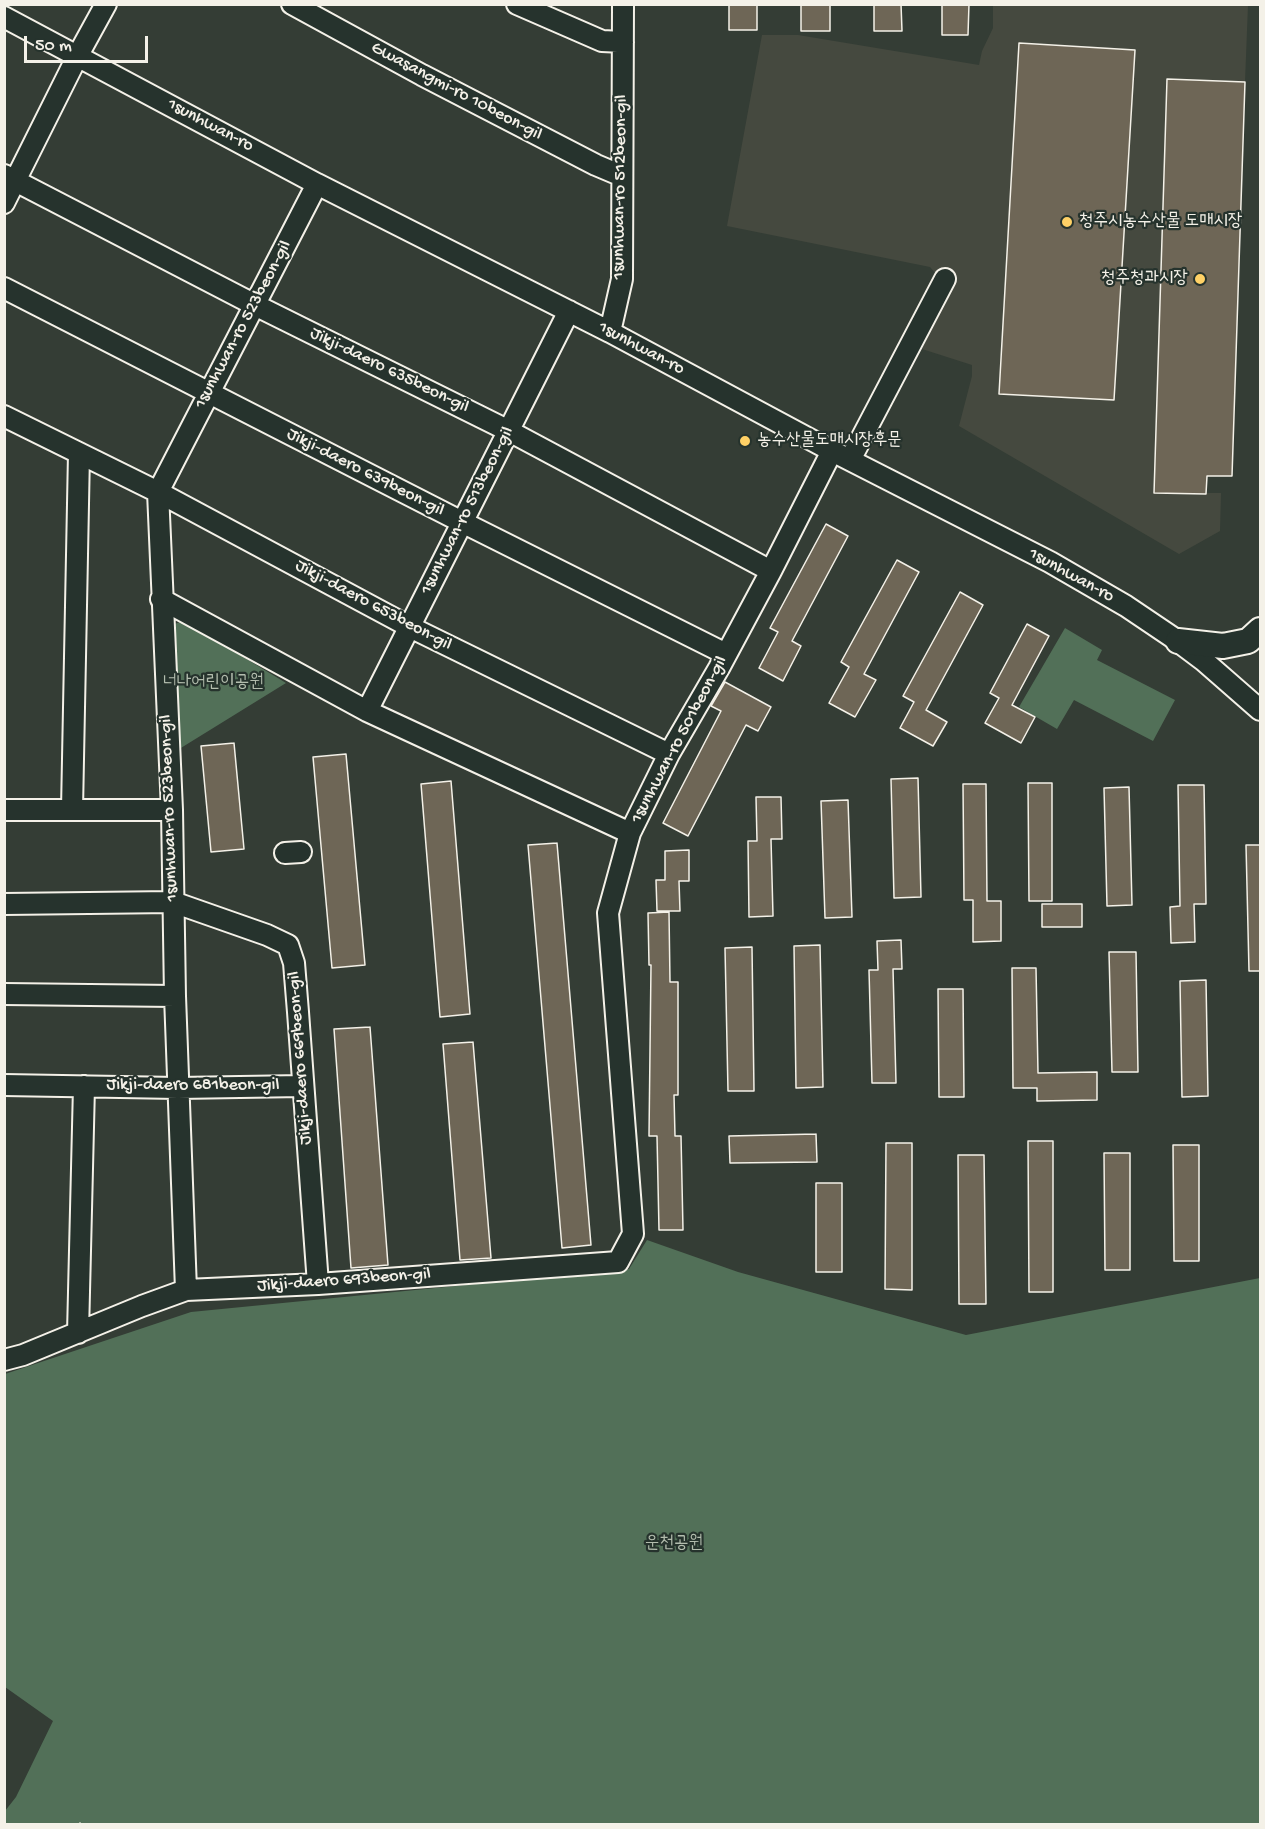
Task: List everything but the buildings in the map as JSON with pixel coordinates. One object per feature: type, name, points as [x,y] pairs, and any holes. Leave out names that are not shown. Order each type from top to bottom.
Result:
[{"type":"main road","points":[[1178,641],[1223,646],[1248,641],[1260,630]]},
{"type":"street","points":[[4,203],[10,178],[106,4]]},
{"type":"street","name":"Gwasangmi-ro 10beon-gil","points":[[292,4],[321,11],[442,85],[596,165],[622,176]]},
{"type":"street","points":[[517,4],[602,41],[623,42]]},
{"type":"street","name":"1sunhwan-ro 512beon-gil","points":[[610,332],[622,279],[623,4]]},
{"type":"street","name":"1sunhwan-ro","points":[[4,17],[317,184],[610,332],[832,451],[1050,562],[1126,606],[1178,641],[1260,710]]},
{"type":"street","name":"Jikji-daero 635beon-gil","points":[[10,178],[255,305],[509,431],[771,571]]},
{"type":"street","name":"1sunhwan-ro 523beon-gil","points":[[186,1290],[172,902],[172,810],[158,492],[317,184]]},
{"type":"street","points":[[850,460],[945,279]]},
{"type":"street","name":"Jikji-daero 639beon-gil","points":[[4,288],[726,654]]},
{"type":"street","name":"1sunhwan-ro 513beon-gil","points":[[367,711],[569,311]]},
{"type":"street","name":"Jikji-daero 653beon-gil","points":[[4,416],[158,492],[410,627],[669,754]]},
{"type":"street","name":"1sunhwan-ro 501beon-gil","points":[[618,1262],[633,1234],[608,913],[630,833],[669,754],[771,571],[832,451]]},
{"type":"street","points":[[72,810],[78,453]]},
{"type":"street","points":[[161,599],[367,711],[630,833]]},
{"type":"street","points":[[4,810],[172,810]]},
{"type":"street","name":"Jikji-daero 669beon-gil","points":[[4,904],[172,902],[267,935],[288,945],[294,963],[318,1284]]},
{"type":"street","points":[[4,994],[175,996]]},
{"type":"street","name":"Jikji-daero 681beon-gil","points":[[4,1085],[178,1088],[302,1086]]},
{"type":"street","name":"Jikji-daero 681beon-gil","points":[[78,1334],[84,1086]]},
{"type":"street","name":"Jikji-daero 693beon-gil","points":[[4,1360],[78,1334],[186,1290],[318,1284],[618,1262]]},
{"type":"shaded area","points":[[993,5],[1248,5],[1245,82],[1168,79],[1155,493],[1221,493],[1220,531],[1179,554],[959,426],[972,376],[972,365],[922,349],[949,289],[930,267],[727,226],[762,35],[798,35],[979,65],[982,51],[993,28]],"holes":[[[1019,44],[1135,51],[1114,400],[999,393]]]},
{"type":"green space","name":"너나어린이공원","points":[[184,621],[286,683],[176,751],[171,625]]},
{"type":"green space","points":[[1065,628],[1102,650],[1097,660],[1175,700],[1153,741],[1074,700],[1057,729],[1019,707]]},
{"type":"green space","name":"운천공원","points":[[647,1240],[738,1272],[966,1335],[1260,1278],[1260,1824],[5,1824],[5,1811],[16,1797],[53,1721],[5,1687],[5,1374],[191,1312],[629,1269]]},
{"type":"place","name":"청주시농수산물 도매시장","points":[[1067,222]]},
{"type":"place","name":"청주청과시장","points":[[1200,279]]},
{"type":"place","name":"농수산물도매시장후문","points":[[745,441]]}]
